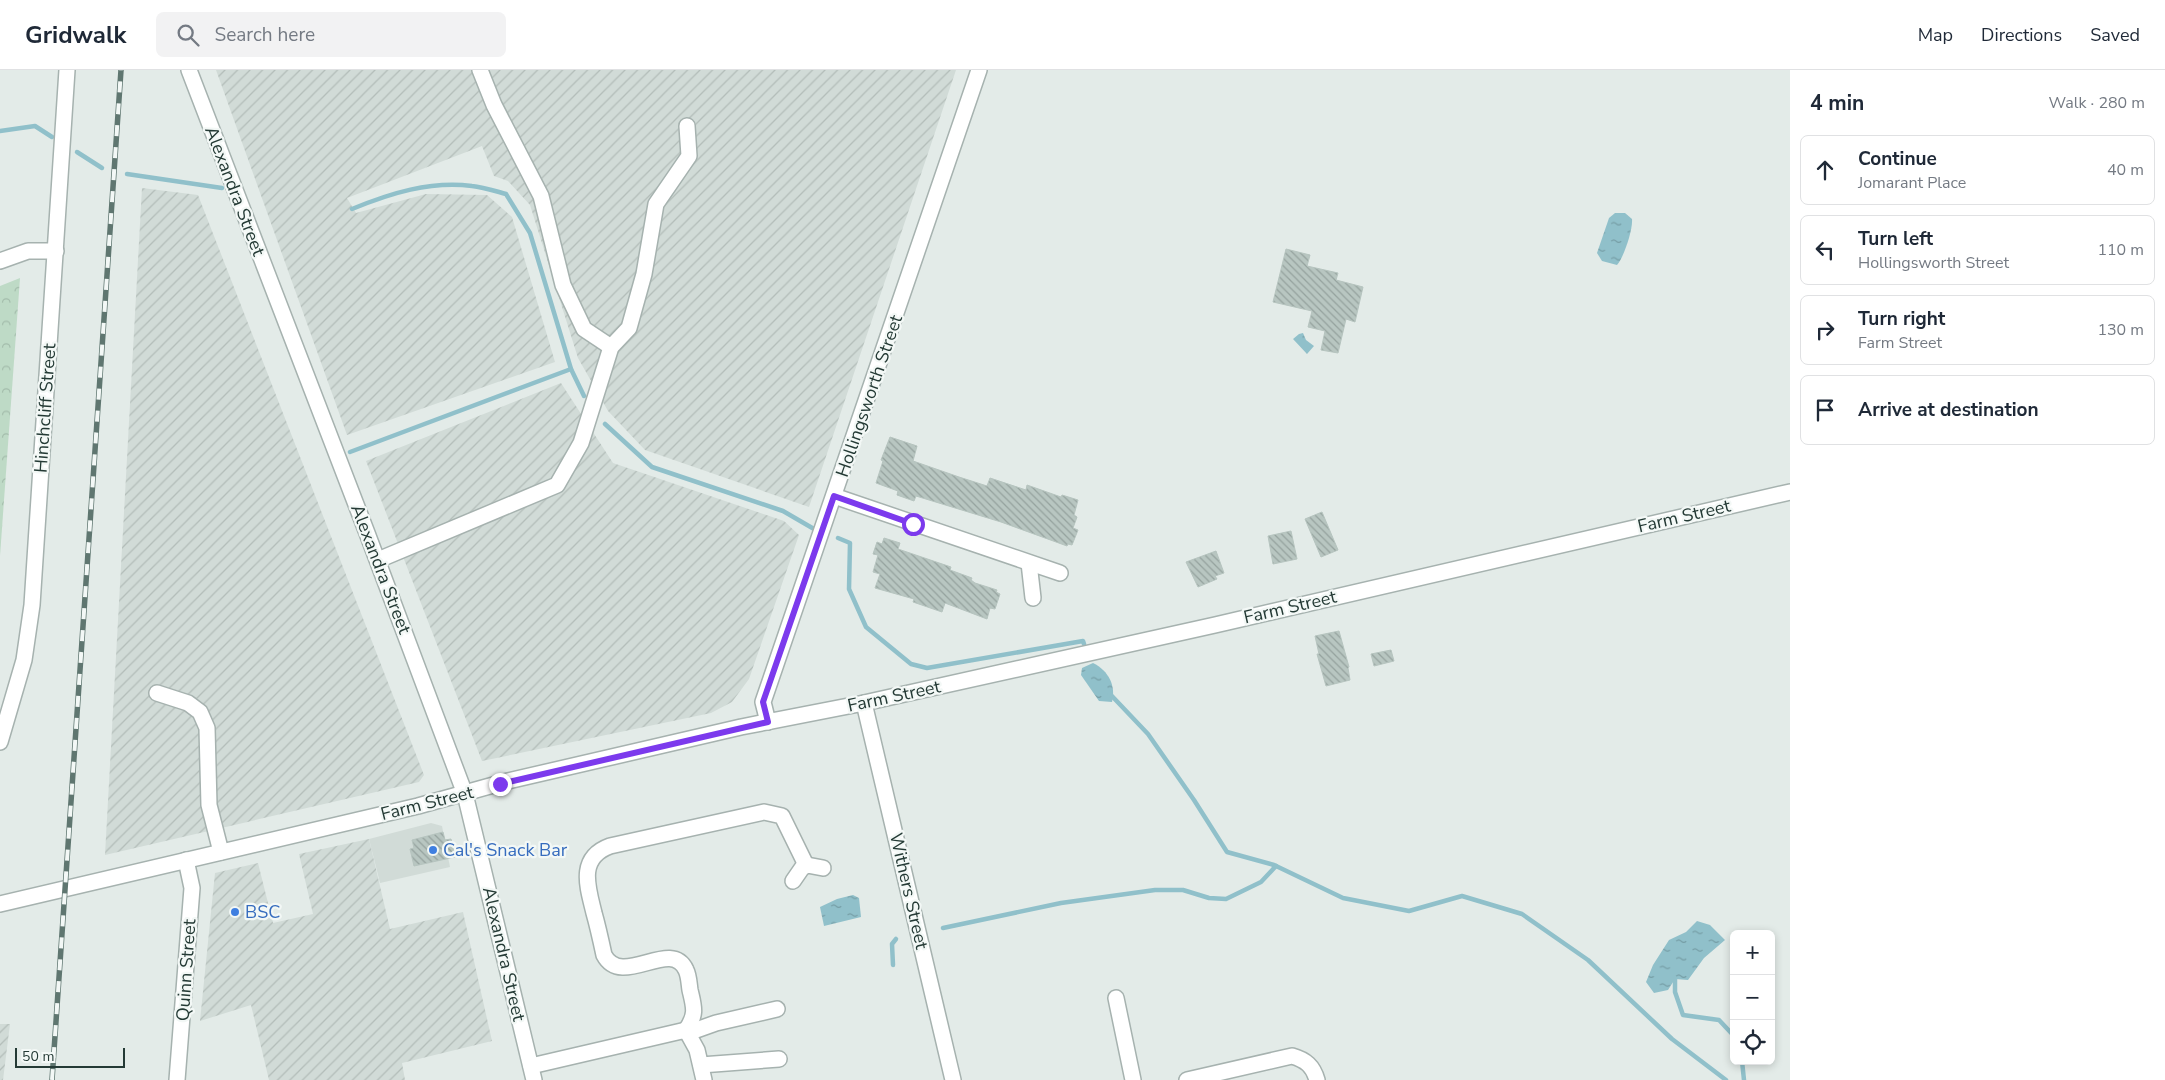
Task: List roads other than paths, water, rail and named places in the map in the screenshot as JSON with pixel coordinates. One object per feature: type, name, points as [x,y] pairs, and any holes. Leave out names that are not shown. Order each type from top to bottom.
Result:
[{"type":"street","name":"Hinchcliff Street","points":[[0,742],[24,660],[32,605],[67,70]]},
{"type":"street","name":"Alexandra Street","points":[[189,70],[378,560],[465,794],[533,1073]]},
{"type":"street","points":[[480,70],[494,104],[541,196],[563,285],[584,328],[611,347]]},
{"type":"street","name":"Hollingsworth Street","points":[[768,722],[763,702],[979,70]]},
{"type":"street","points":[[378,560],[557,485],[581,443],[611,347],[629,328],[644,274],[656,204],[689,156],[688,126]]},
{"type":"street","points":[[0,261],[28,251],[56,251]]},
{"type":"street","name":"Farm Street","points":[[0,904],[465,794],[518,779],[768,722],[864,703],[1215,625],[1790,492]]},
{"type":"street","points":[[834,496],[1060,573]]},
{"type":"street","points":[[1029,563],[1033,598]]},
{"type":"street","points":[[157,694],[188,704],[200,712],[207,728],[209,805],[221,852]]},
{"type":"street","name":"Withers Street","points":[[864,703],[953,1080]]},
{"type":"street","points":[[687,1032],[694,1019],[694,1008],[686,970],[680,962],[667,958],[626,967],[613,966],[604,955],[587,882],[588,868],[594,856],[600,850],[610,846],[764,812],[782,816],[806,865]]},
{"type":"street","name":"Quinn Street","points":[[177,1080],[192,888],[186,860]]},
{"type":"street","points":[[793,881],[806,865],[823,868]]},
{"type":"street","points":[[1116,998],[1133,1080]]},
{"type":"street","points":[[533,1073],[716,1023],[776,1009]]},
{"type":"street","points":[[687,1032],[696,1050],[702,1073],[779,1059]]},
{"type":"street","points":[[1187,1080],[1292,1056],[1303,1059],[1311,1066],[1316,1077]]},
{"type":"water","points":[[1615,213],[1625,213],[1632,219],[1628,243],[1617,265],[1602,261],[1597,253],[1609,218]]},
{"type":"water","points":[[1303,333],[1306,340],[1314,346],[1307,354],[1293,339]]},
{"type":"water","points":[[1093,663],[1103,670],[1110,680],[1113,690],[1112,702],[1099,701],[1081,675],[1082,668]]},
{"type":"water","points":[[853,895],[859,898],[861,917],[824,926],[820,907],[837,899]]},
{"type":"water","points":[[1697,921],[1710,925],[1725,940],[1704,958],[1688,980],[1675,979],[1668,990],[1654,993],[1646,982],[1653,965],[1669,940],[1686,932]]},
{"type":"waterway","points":[[0,131],[35,126],[52,137]]},
{"type":"waterway","points":[[77,152],[102,168]]},
{"type":"waterway","points":[[127,174],[222,188]]},
{"type":"waterway","points":[[352,209],[396,193],[441,185],[476,187],[506,194],[530,233],[571,369],[584,396]]},
{"type":"waterway","points":[[350,452],[571,369]]},
{"type":"waterway","points":[[605,424],[652,467],[783,511],[814,529]]},
{"type":"waterway","points":[[838,538],[850,543],[849,589],[866,627],[911,664],[927,668],[1083,641],[1084,644]]},
{"type":"waterway","points":[[1110,694],[1148,734],[1194,800],[1227,852],[1274,865],[1343,898],[1409,911],[1462,896],[1522,914],[1588,960],[1672,1039],[1726,1080]]},
{"type":"waterway","points":[[943,928],[1061,903],[1155,890],[1183,890],[1209,898],[1226,899],[1261,882],[1276,866]]},
{"type":"waterway","points":[[893,965],[892,944],[896,939]]},
{"type":"waterway","points":[[1675,979],[1675,992],[1683,1015],[1719,1020],[1730,1032]]},
{"type":"waterway","points":[[1742,1065],[1744,1080]]},
{"type":"railway","points":[[52,1080],[121,70]]},
{"type":"place","name":"Cal's Snack Bar","points":[[433,850]]},
{"type":"place","name":"BSC","points":[[235,912]]}]
